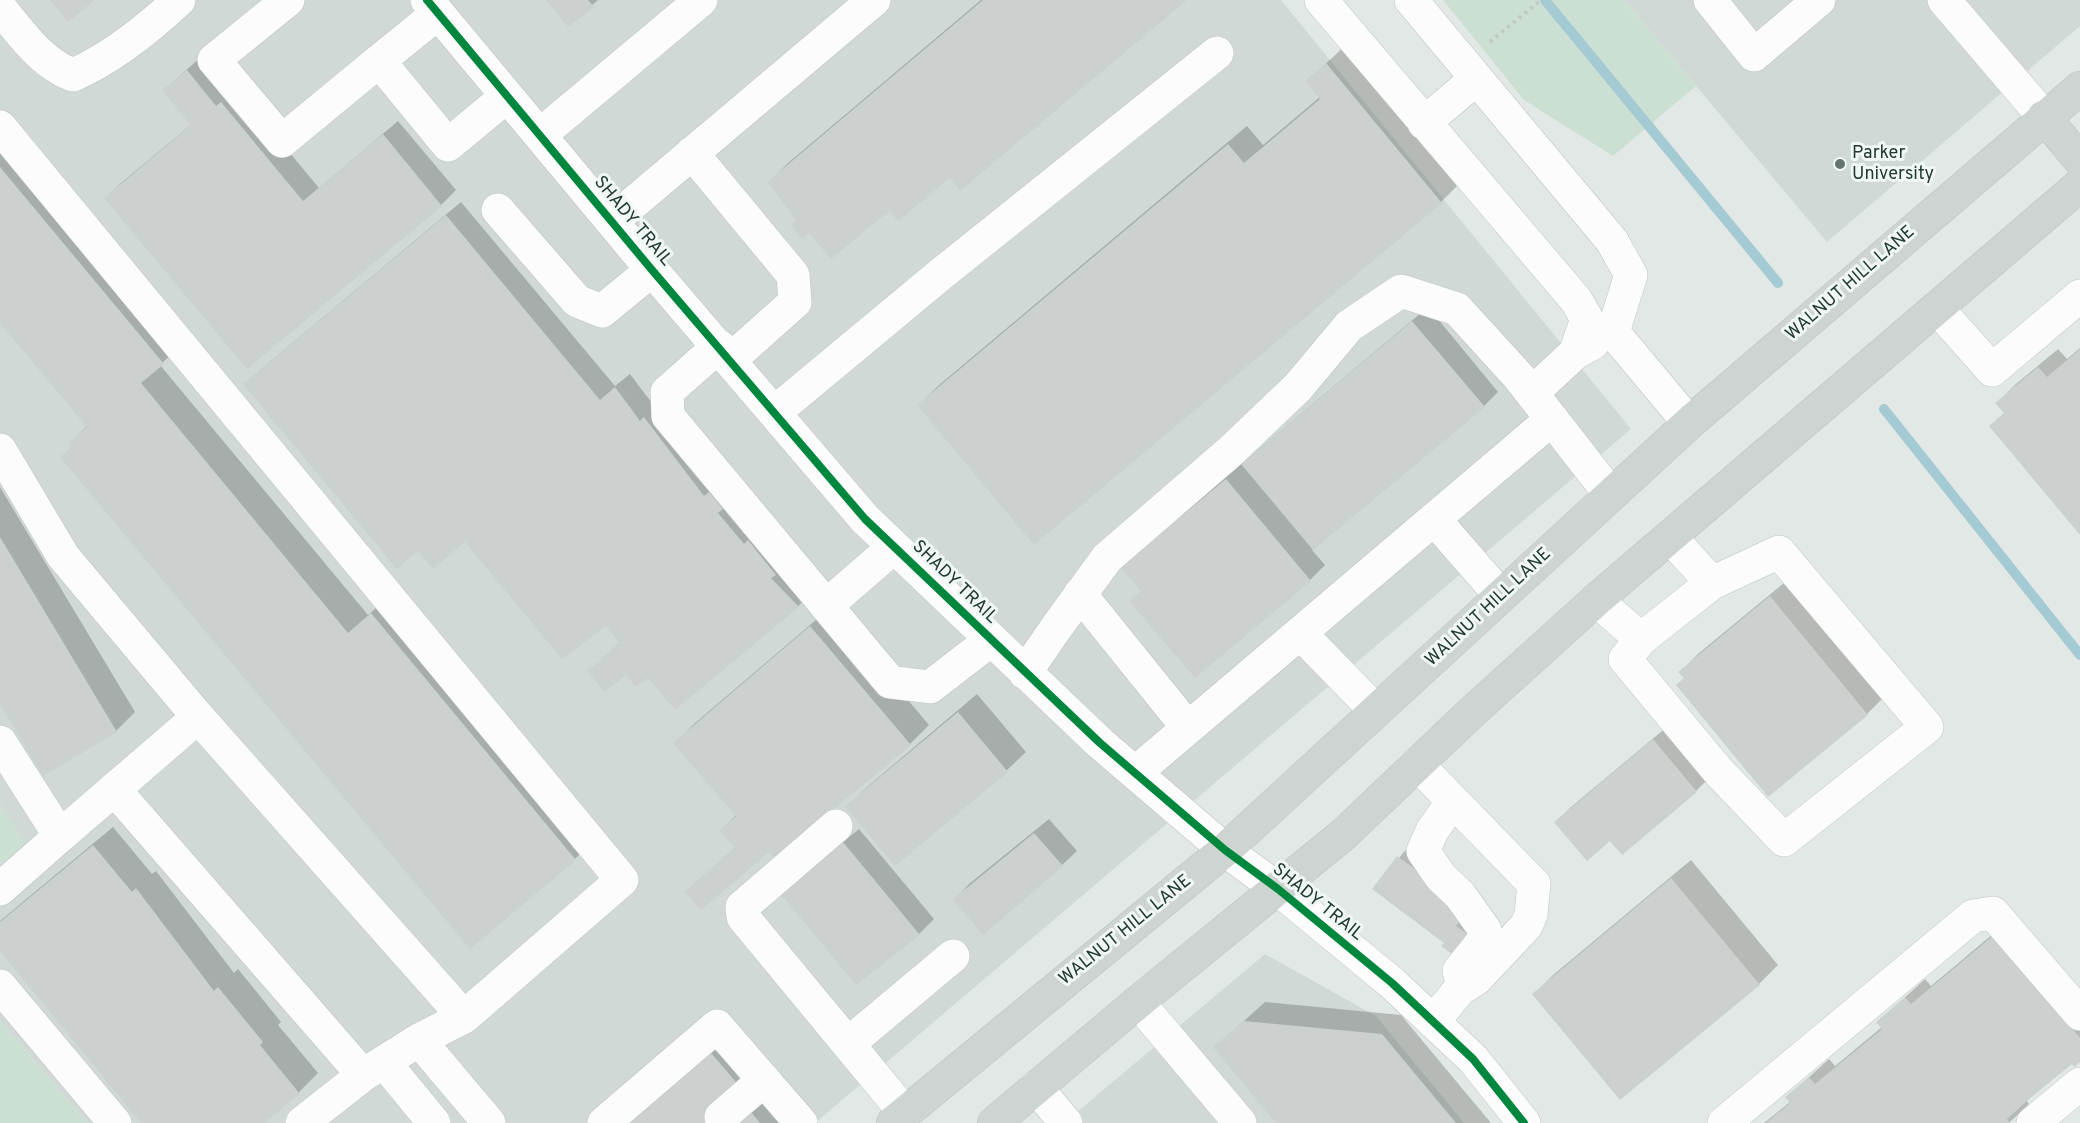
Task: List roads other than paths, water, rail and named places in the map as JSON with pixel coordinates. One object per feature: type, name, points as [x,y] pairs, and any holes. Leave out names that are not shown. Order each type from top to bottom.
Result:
[{"type":"main road","name":"WALNUT HILL LANE","points":[[899,1118],[1225,850],[1689,423],[2080,88]]},
{"type":"main road","points":[[2044,117],[2080,160]]},
{"type":"main road","points":[[994,1123],[1344,834],[1596,600],[2080,185]]},
{"type":"street","points":[[0,8],[45,60],[58,70],[73,75],[88,69],[151,26],[179,0]]},
{"type":"street","points":[[288,0],[214,60],[282,141],[379,62],[433,6]]},
{"type":"street","points":[[540,135],[701,0]]},
{"type":"street","points":[[612,221],[874,0]]},
{"type":"street","points":[[1322,0],[1576,300],[1587,319],[1575,353]]},
{"type":"street","points":[[1411,0],[1612,241],[1631,274],[1613,332],[1575,353],[1532,393]]},
{"type":"street","points":[[1710,0],[1754,55],[1819,0]]},
{"type":"street","points":[[1944,0],[2044,117]]},
{"type":"street","name":"SHADY TRAIL","points":[[433,6],[652,270],[865,519],[1100,744],[1225,850],[1278,889],[1392,983],[1473,1059],[1524,1123]]},
{"type":"street","points":[[775,412],[941,274],[1217,53]]},
{"type":"street","points":[[379,62],[448,145],[507,96]]},
{"type":"street","points":[[1424,123],[1476,79]]},
{"type":"street","points":[[0,127],[622,880],[464,1017],[419,1040],[373,1069],[302,1123]]},
{"type":"street","points":[[692,153],[794,275],[795,302],[667,392],[668,416],[890,682],[930,687],[991,640]]},
{"type":"street","points":[[498,210],[577,301],[602,310],[652,270]]},
{"type":"street","points":[[1025,673],[1107,558],[1232,450],[1298,387],[1349,326],[1401,291],[1457,309],[1532,393],[1611,495]]},
{"type":"street","points":[[1937,308],[1992,370],[2080,296]]},
{"type":"street","points":[[1613,332],[1689,423]]},
{"type":"street","points":[[1135,773],[1552,419]]},
{"type":"street","points":[[0,450],[63,556],[198,717],[464,1017]]},
{"type":"street","points":[[1434,519],[1501,596]]},
{"type":"street","points":[[1670,537],[1712,583]]},
{"type":"street","points":[[826,606],[894,547]]},
{"type":"street","points":[[1779,552],[1927,727],[1784,840],[1719,772],[1625,659],[1641,639],[1712,583],[1779,552]]},
{"type":"street","points":[[1080,594],[1188,728]]},
{"type":"street","points":[[1596,600],[1641,639]]},
{"type":"street","points":[[1300,633],[1376,711]]},
{"type":"street","points":[[0,889],[198,717]]},
{"type":"street","points":[[0,742],[60,836]]},
{"type":"street","points":[[1417,764],[1534,884],[1531,915],[1526,926],[1476,979],[1460,989],[1433,1022]]},
{"type":"street","points":[[114,789],[373,1069],[434,1123]]},
{"type":"street","points":[[1453,801],[1432,831],[1423,851],[1441,877],[1460,895],[1485,930],[1482,942],[1460,971],[1460,989]]},
{"type":"street","points":[[837,826],[742,907],[742,917],[848,1044],[899,1118]]},
{"type":"street","points":[[1724,1123],[1973,916],[1993,913],[2080,1014]]},
{"type":"street","points":[[848,1044],[953,956]]},
{"type":"street","points":[[0,986],[115,1123]]},
{"type":"street","points":[[1138,1002],[1240,1123]]},
{"type":"street","points":[[604,1123],[717,1026],[801,1123]]},
{"type":"street","points":[[419,1040],[489,1123]]},
{"type":"street","points":[[730,1112],[764,1080]]},
{"type":"street","points":[[2033,1123],[2080,1084]]},
{"type":"street","points":[[1036,1087],[1066,1123]]},
{"type":"waterway","points":[[1545,0],[1778,283]]},
{"type":"waterway","points":[[1884,409],[2080,655]]},
{"type":"place","name":"Parker University","points":[[1840,164]]}]
